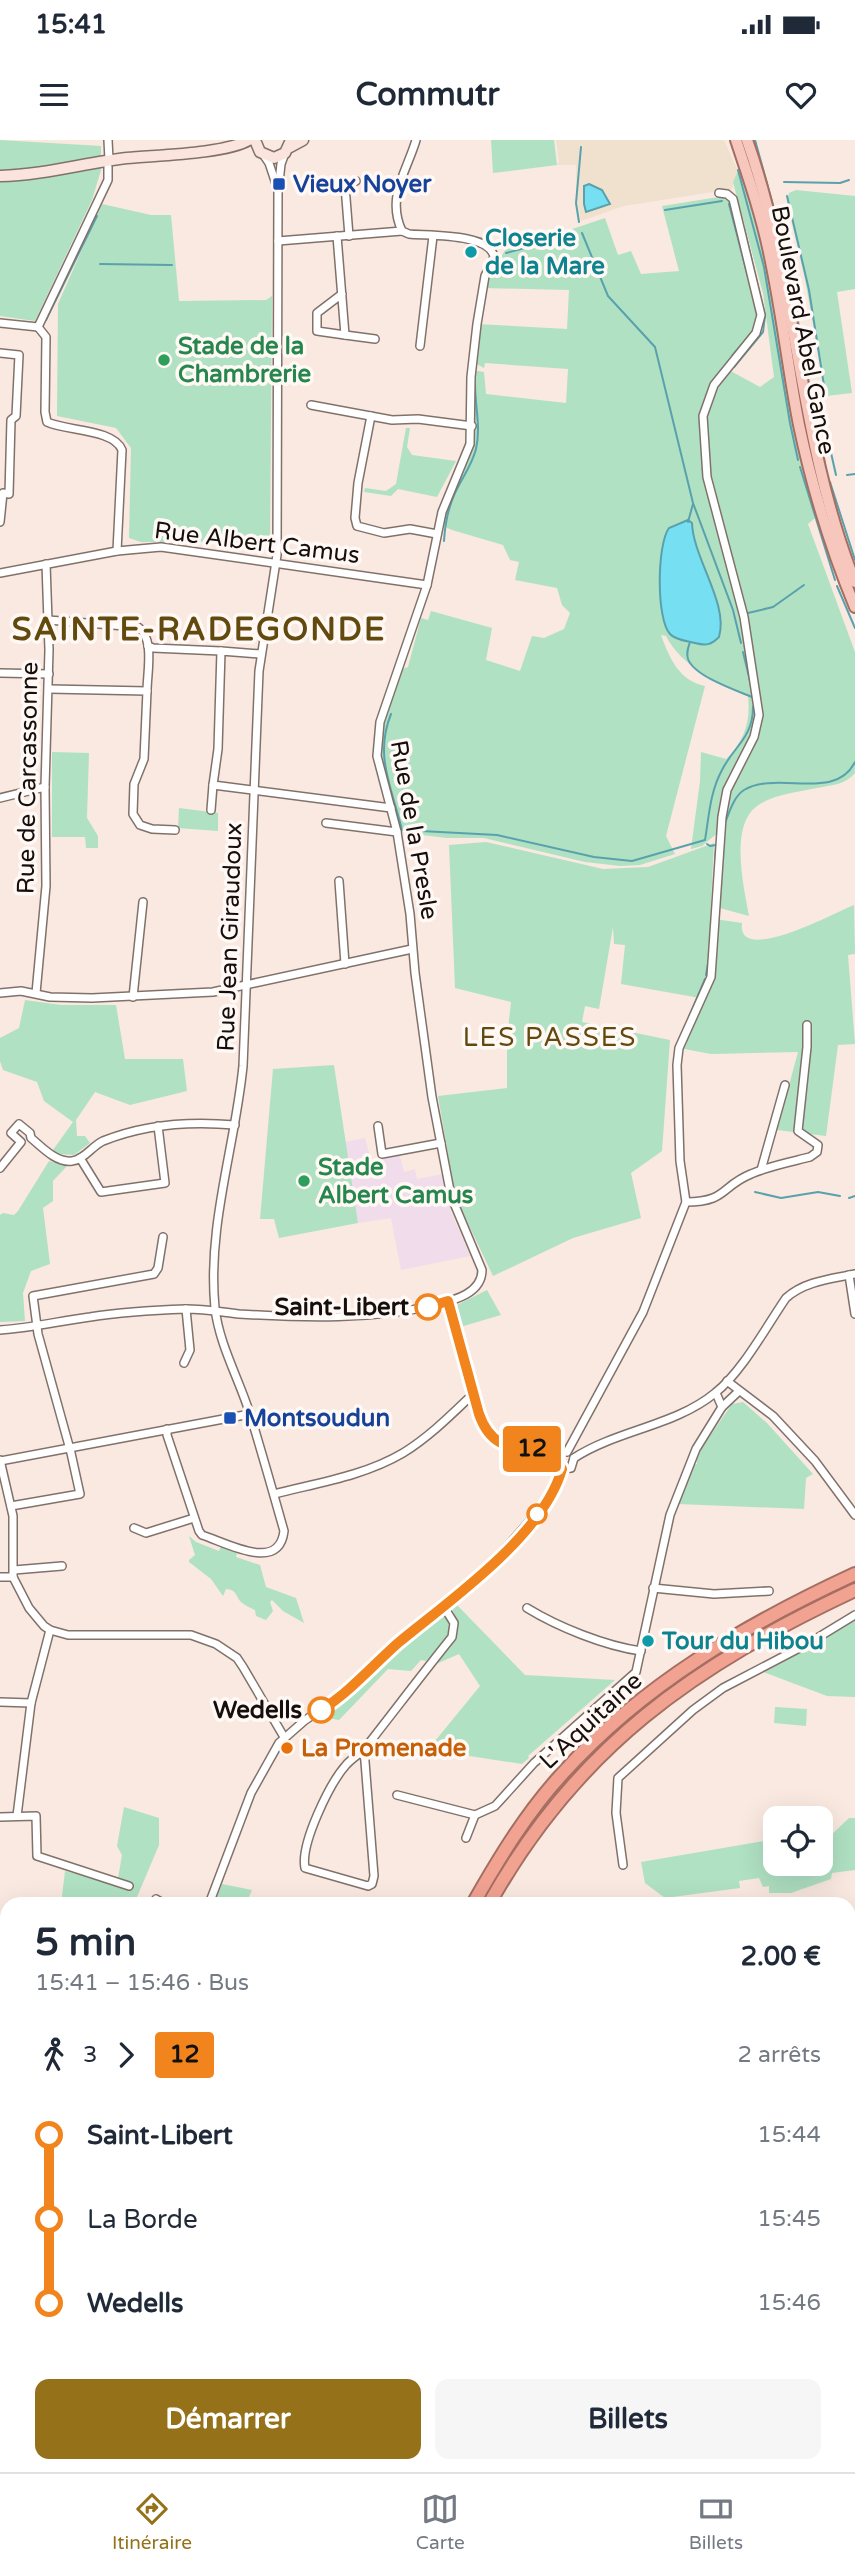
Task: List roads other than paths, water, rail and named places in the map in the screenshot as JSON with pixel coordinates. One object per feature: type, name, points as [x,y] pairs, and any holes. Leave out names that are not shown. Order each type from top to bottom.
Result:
[{"type":"highway","name":"L'Aquitaine","points":[[477,1897],[511,1841],[544,1795],[582,1753],[623,1714],[668,1679],[715,1648],[855,1574]]},
{"type":"highway","name":"L'Aquitaine","points":[[493,1897],[555,1804],[592,1763],[632,1725],[723,1660],[855,1590]]},
{"type":"main road","points":[[0,176],[70,169],[84,164],[108,164],[245,142],[274,158],[303,140]]},
{"type":"main road","name":"Boulevard Abel Gance","points":[[736,140],[770,254],[794,398],[813,485],[855,607]]},
{"type":"main road","name":"Boulevard Abel Gance","points":[[747,140],[761,181],[781,262],[816,455],[830,509],[855,582]]},
{"type":"street","points":[[38,327],[108,180],[108,140]]},
{"type":"street","points":[[402,230],[396,212],[396,194],[416,140]]},
{"type":"street","name":"Rue Jean Giraudoux","points":[[194,1518],[202,1535],[262,1555],[277,1550],[283,1540],[284,1531],[274,1494],[216,1311],[217,1222],[243,1066],[260,654],[277,555],[276,172],[289,147]]},
{"type":"street","points":[[258,148],[276,172]]},
{"type":"street","points":[[326,186],[345,186],[356,181]]},
{"type":"street","points":[[345,186],[349,236]]},
{"type":"street","points":[[0,1330],[38,1327],[92,1316],[186,1309],[343,1317],[407,1311],[448,1301],[483,1425],[496,1441],[514,1448],[558,1455],[567,1452],[643,1312],[686,1202],[680,1161],[677,1065],[679,1048],[711,977],[722,817],[727,790],[754,737],[759,715],[744,617],[707,477],[703,416],[714,385],[756,333],[761,315],[733,202],[727,194],[719,193]]},
{"type":"street","name":"Rue de la Presle","points":[[278,241],[402,230],[409,234],[478,241],[489,247],[494,254],[485,276],[477,324],[471,377],[472,426],[467,454],[447,496],[427,585],[378,729],[377,756],[397,832],[440,1143],[451,1196],[482,1270],[481,1279],[472,1290],[448,1301]]},
{"type":"street","points":[[337,236],[345,335]]},
{"type":"street","points":[[420,346],[433,236]]},
{"type":"street","points":[[342,294],[317,313],[317,331],[375,339]]},
{"type":"street","points":[[0,323],[38,327],[46,337],[47,422],[110,438],[120,444],[122,450],[117,551]]},
{"type":"street","points":[[0,353],[19,355],[16,416],[11,420],[9,494],[1,493],[0,522]]},
{"type":"street","points":[[311,405],[370,416],[472,426]]},
{"type":"street","points":[[370,416],[358,483],[355,518],[357,526],[384,533],[411,529],[437,534]]},
{"type":"street","name":"Rue Albert Camus","points":[[0,573],[117,551],[161,547],[427,585]]},
{"type":"street","name":"Rue de Carcassonne","points":[[36,993],[38,938],[46,894],[45,787],[49,674],[46,564]]},
{"type":"street","points":[[48,620],[138,627],[145,632],[148,646],[145,759],[134,784],[133,814],[140,825],[152,829],[175,830]]},
{"type":"street","points":[[148,646],[152,649],[221,650],[260,654]]},
{"type":"street","points":[[211,810],[218,749],[221,650]]},
{"type":"street","points":[[0,673],[49,674]]},
{"type":"street","points":[[49,689],[147,691]]},
{"type":"street","points":[[213,785],[391,808]]},
{"type":"street","points":[[0,797],[45,787]]},
{"type":"street","points":[[327,823],[397,832]]},
{"type":"street","points":[[339,881],[345,964]]},
{"type":"street","points":[[133,997],[143,902]]},
{"type":"street","points":[[0,993],[36,993],[50,997],[180,995],[247,986],[412,949]]},
{"type":"street","points":[[686,1202],[703,1202],[717,1198],[748,1175],[810,1157],[818,1148],[813,1140],[798,1131],[807,1025]]},
{"type":"street","points":[[761,1170],[785,1085]]},
{"type":"street","points":[[21,1142],[11,1133],[19,1124],[30,1133],[31,1138],[62,1160],[72,1161],[103,1141],[158,1126],[189,1123],[235,1125]]},
{"type":"street","points":[[80,1158],[102,1192],[165,1183],[158,1126]]},
{"type":"street","points":[[378,1126],[382,1154],[440,1143]]},
{"type":"street","points":[[0,1168],[21,1142],[31,1138]]},
{"type":"street","points":[[12,1506],[80,1494],[38,1327],[33,1296],[154,1274],[158,1268],[163,1237]]},
{"type":"street","points":[[562,1469],[571,1468],[574,1458],[605,1441],[695,1406],[716,1393],[793,1292],[807,1285],[852,1274],[855,1314]]},
{"type":"street","points":[[184,1363],[190,1350],[186,1309]]},
{"type":"street","points":[[727,1381],[774,1416],[815,1461],[855,1515]]},
{"type":"street","points":[[466,1838],[475,1815],[495,1806],[534,1763],[636,1672],[664,1536],[683,1479],[696,1449],[722,1407],[739,1391]]},
{"type":"street","points":[[716,1393],[722,1407]]},
{"type":"street","points":[[274,1494],[375,1467],[425,1438],[473,1394]]},
{"type":"street","points":[[250,1414],[0,1460],[12,1506],[13,1574],[29,1608],[50,1630],[68,1635],[191,1635],[216,1644],[242,1664],[284,1737]]},
{"type":"street","points":[[135,1528],[146,1533],[194,1518],[167,1429]]},
{"type":"street","points":[[567,1452],[574,1458]]},
{"type":"street","points":[[558,1455],[556,1460],[562,1469]]},
{"type":"street","points":[[212,1897],[251,1793],[284,1737],[342,1696],[388,1652],[488,1570],[525,1530],[555,1490],[562,1469]]},
{"type":"street","points":[[0,1577],[62,1566]]},
{"type":"street","points":[[653,1588],[714,1594],[769,1591]]},
{"type":"street","points":[[364,1749],[374,1877],[372,1884],[368,1886],[309,1870],[304,1865],[309,1839],[331,1789],[346,1765],[364,1749],[452,1637],[454,1623],[444,1607]]},
{"type":"street","points":[[527,1608],[547,1619],[612,1645],[641,1651]]},
{"type":"street","points":[[623,1865],[616,1813],[618,1778],[723,1688],[809,1643],[855,1615]]},
{"type":"street","points":[[17,1816],[31,1703],[50,1630]]},
{"type":"street","points":[[0,1702],[31,1703]]},
{"type":"street","points":[[397,1794],[475,1815]]},
{"type":"street","points":[[0,1817],[36,1816],[37,1856],[129,1886]]},
{"type":"water","points":[[589,184],[602,190],[610,204],[586,212],[584,186]]},
{"type":"water","points":[[688,520],[692,523],[698,551],[719,610],[719,637],[708,644],[672,636],[665,626],[662,613],[660,565],[665,537],[669,528]]},
{"type":"waterway","points":[[755,140],[786,252],[812,402]]},
{"type":"waterway","points":[[579,222],[576,203],[581,147]]},
{"type":"waterway","points":[[738,170],[764,267],[798,460]]},
{"type":"waterway","points":[[784,182],[840,183],[849,180]]},
{"type":"waterway","points":[[787,196],[809,290],[825,392]]},
{"type":"waterway","points":[[665,210],[722,201]]},
{"type":"waterway","points":[[729,204],[748,277]]},
{"type":"waterway","points":[[46,320],[97,216]]},
{"type":"waterway","points":[[734,367],[763,332],[765,316],[744,228]]},
{"type":"waterway","points":[[582,233],[608,296],[655,347],[693,503],[733,610],[741,643]]},
{"type":"waterway","points":[[506,253],[573,235]]},
{"type":"waterway","points":[[471,236],[494,242]]},
{"type":"waterway","points":[[100,264],[172,265]]},
{"type":"waterway","points":[[732,356],[754,330]]},
{"type":"waterway","points":[[444,541],[450,504],[476,449],[478,425],[475,384]]},
{"type":"waterway","points":[[822,413],[836,475]]},
{"type":"waterway","points":[[824,459],[827,475]]},
{"type":"waterway","points":[[800,467],[835,580]]},
{"type":"waterway","points":[[847,475],[855,474]]},
{"type":"waterway","points":[[830,482],[855,560]]},
{"type":"waterway","points":[[688,522],[693,504]]},
{"type":"waterway","points":[[748,613],[773,607],[804,585]]},
{"type":"waterway","points":[[837,586],[855,628]]},
{"type":"waterway","points":[[743,600],[745,606]]},
{"type":"waterway","points":[[690,642],[688,659],[698,671],[716,682],[752,697]]},
{"type":"waterway","points":[[743,652],[751,685]]},
{"type":"waterway","points":[[391,714],[386,729],[384,758],[402,830],[497,835],[594,857],[632,861],[705,840],[710,804],[718,778],[750,727],[753,707]]},
{"type":"waterway","points":[[725,823],[735,800],[744,790],[773,783],[820,783],[834,780],[846,774],[855,762]]},
{"type":"waterway","points":[[707,844],[716,845],[715,865]]},
{"type":"waterway","points":[[706,975],[709,958]]},
{"type":"waterway","points":[[689,1017],[705,979]]},
{"type":"waterway","points":[[682,1034],[685,1026]]},
{"type":"waterway","points":[[674,1070],[674,1085]]},
{"type":"waterway","points":[[755,1192],[781,1198],[818,1192],[840,1196]]},
{"type":"waterway","points":[[849,1198],[855,1196]]},
{"type":"place","name":"Vieux Noyer","points":[[279,184]]},
{"type":"place","name":"Closerie de la Mare","points":[[471,252]]},
{"type":"place","name":"Stade de la Chambrerie","points":[[164,360]]},
{"type":"place","name":"Stade Albert Camus","points":[[304,1181]]},
{"type":"place","name":"Saint-Libert","points":[[428,1307]]},
{"type":"place","name":"Montsoudun","points":[[230,1418]]},
{"type":"place","name":"Tour du Hibou","points":[[648,1641]]},
{"type":"place","name":"Wedells","points":[[321,1710]]},
{"type":"place","name":"La Promenade","points":[[287,1748]]},
{"type":"district","name":"SAINTE-RADEGONDE","points":[[199,630]]},
{"type":"district","name":"LES PASSES","points":[[550,1037]]}]
